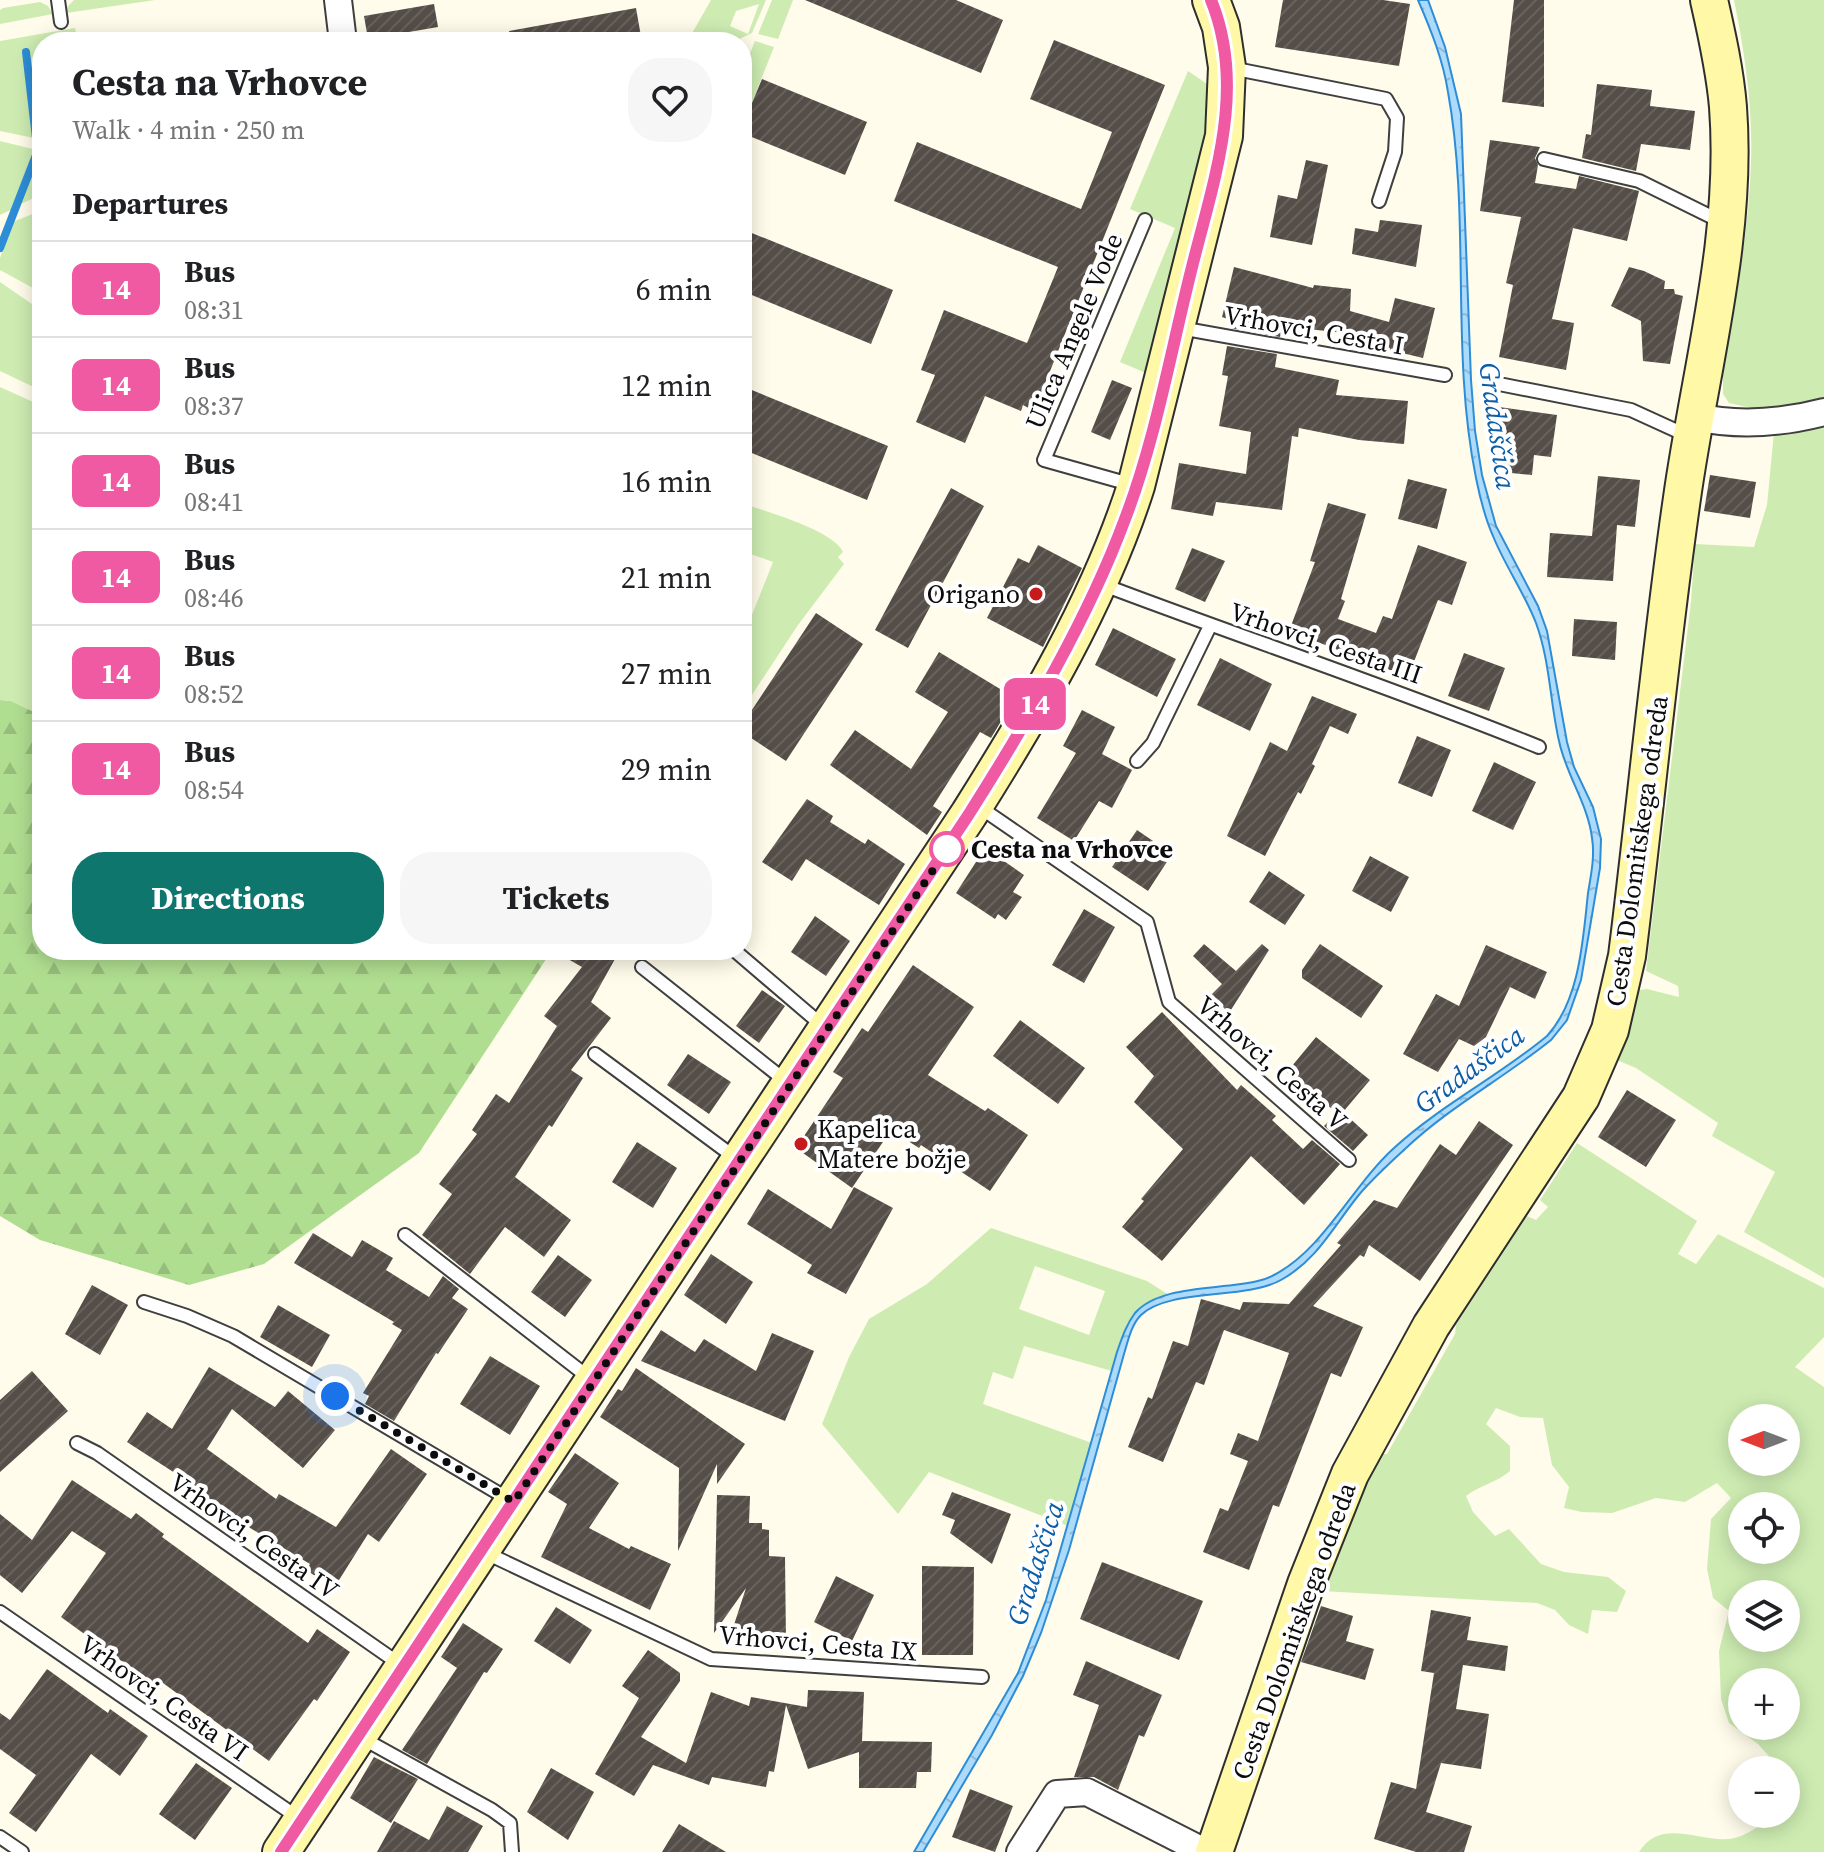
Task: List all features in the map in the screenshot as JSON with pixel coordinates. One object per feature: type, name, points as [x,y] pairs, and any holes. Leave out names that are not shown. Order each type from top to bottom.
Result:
[{"type":"street","points":[[338,0],[342,32]]},
{"type":"street","points":[[281,1852],[976,804],[1044,689],[1098,583],[1136,486],[1224,136],[1227,67],[1221,27],[1211,0]]},
{"type":"street","name":"Cesta Dolomitskega odreda","points":[[1214,1852],[1306,1584],[1350,1474],[1431,1326],[1581,1097],[1610,1030],[1627,956],[1674,555],[1725,223],[1728,108],[1709,0]]},
{"type":"street","points":[[1693,427],[1801,418],[1824,412]]},
{"type":"street","points":[[1020,1852],[1057,1794],[1087,1792],[1205,1852]]},
{"type":"lane","points":[[58,0],[61,22]]},
{"type":"lane","points":[[1227,67],[1386,99],[1397,118],[1395,152],[1379,201]]},
{"type":"lane","points":[[1544,159],[1639,181],[1725,223]]},
{"type":"lane","name":"Ulica Angele Vode","points":[[1136,486],[1044,460],[1145,220]]},
{"type":"lane","name":"Vrhovci, Cesta I","points":[[1176,327],[1445,375]]},
{"type":"lane","points":[[1489,382],[1631,410],[1693,427]]},
{"type":"lane","name":"Vrhovci, Cesta III","points":[[1098,583],[1210,626],[1416,697],[1539,747]]},
{"type":"lane","points":[[1137,761],[1153,743],[1210,626]]},
{"type":"lane","name":"Vrhovci, Cesta V","points":[[976,804],[1147,922],[1169,1002],[1349,1160]]},
{"type":"lane","points":[[746,960],[827,1030]]},
{"type":"lane","points":[[642,967],[791,1084]]},
{"type":"lane","points":[[595,1054],[740,1161]]},
{"type":"lane","points":[[405,1235],[594,1381]]},
{"type":"lane","points":[[144,1302],[233,1336],[514,1502]]},
{"type":"lane","name":"Vrhovci, Cesta IV","points":[[77,1443],[110,1462],[404,1667]]},
{"type":"lane","name":"Vrhovci, Cesta IX","points":[[481,1550],[711,1659],[982,1677]]},
{"type":"lane","name":"Vrhovci, Cesta VI","points":[[0,1612],[302,1821]]},
{"type":"lane","points":[[358,1736],[510,1823],[512,1852]]},
{"type":"lane","points":[[0,1837],[22,1852]]},
{"type":"green space","points":[[74,0],[155,0],[66,13]]},
{"type":"green space","points":[[711,0],[766,0],[752,33],[749,32],[759,4],[736,11],[730,26],[744,32],[693,32]]},
{"type":"green space","points":[[772,0],[793,0],[778,39],[758,34]]},
{"type":"green space","points":[[1734,0],[1824,0],[1824,402],[1768,412],[1729,403],[1723,394],[1723,375],[1744,243],[1751,163],[1747,81]]},
{"type":"green space","points":[[40,2],[48,6],[53,14],[0,24],[0,10],[3,8]]},
{"type":"green space","points":[[75,28],[76,32],[52,32]]},
{"type":"green space","points":[[32,35],[32,94],[25,51],[32,138],[0,131],[0,41]]},
{"type":"green space","points":[[755,41],[774,47],[752,102],[752,48]]},
{"type":"green space","points":[[1188,71],[1210,86],[1207,128],[1146,373],[1120,362],[1175,228],[1130,209]]},
{"type":"green space","points":[[0,141],[32,149],[32,163],[15,208],[0,215]]},
{"type":"green space","points":[[32,169],[32,199],[19,205]]},
{"type":"green space","points":[[32,214],[32,288],[0,270],[0,258],[13,222]]},
{"type":"green space","points":[[0,282],[32,304],[32,386],[0,371]]},
{"type":"green space","points":[[0,387],[32,401],[32,711],[11,701],[0,700]]},
{"type":"green space","points":[[1824,421],[1824,1278],[1744,1232],[1775,1172],[1712,1136],[1718,1123],[1636,1068],[1612,1058],[1632,991],[1647,989],[1679,997],[1678,986],[1646,971],[1691,602],[1695,544],[1754,547],[1767,505],[1774,432]]},
{"type":"green space","points":[[752,507],[826,536],[843,552],[838,557],[844,564],[798,625],[752,695],[752,615],[773,562],[752,555]]},
{"type":"green space","points":[[0,700],[11,701],[32,711],[32,960],[545,960],[419,1153],[264,1264],[189,1285],[40,1240],[0,1216]]},
{"type":"green space","points":[[1577,1143],[1697,1221],[1678,1254],[1696,1264],[1718,1234],[1824,1288],[1824,1337],[1795,1367],[1824,1387],[1824,1852],[1639,1852],[1648,1842],[1668,1833],[1728,1839],[1755,1828],[1800,1828],[1800,1756],[1769,1756],[1752,1740],[1800,1740],[1800,1668],[1728,1668],[1728,1720],[1721,1699],[1719,1651],[1728,1615],[1728,1652],[1800,1652],[1800,1580],[1728,1580],[1728,1610],[1713,1598],[1707,1569],[1711,1519],[1728,1501],[1728,1564],[1800,1564],[1800,1492],[1728,1492],[1728,1495],[1717,1483],[1685,1502],[1656,1498],[1612,1513],[1564,1508],[1569,1487],[1552,1465],[1543,1418],[1520,1417],[1496,1408],[1486,1424],[1510,1446],[1510,1471],[1466,1496],[1473,1512],[1495,1536],[1509,1529],[1541,1564],[1564,1572],[1608,1577],[1626,1591],[1617,1612],[1592,1610],[1588,1634],[1569,1625],[1555,1610],[1537,1603],[1322,1591],[1378,1454],[1387,1454],[1455,1334],[1456,1325],[1527,1216],[1536,1220],[1548,1207],[1540,1200]]},
{"type":"green space","points":[[991,1228],[1147,1281],[1169,1295],[1143,1308],[1128,1324],[1112,1371],[1024,1346],[1013,1379],[993,1372],[983,1404],[1092,1443],[1068,1526],[929,1472],[898,1514],[822,1424],[849,1357],[869,1319],[927,1284]],"holes":[[[1035,1266],[1105,1291],[1089,1335],[1019,1309]]]},
{"type":"water","name":"Gradaščica","points":[[1418,0],[1428,0],[1445,47],[1461,114],[1471,380],[1482,475],[1496,526],[1538,606],[1547,631],[1567,742],[1574,767],[1593,807],[1601,839],[1600,868],[1581,980],[1567,1020],[1551,1040],[1405,1149],[1363,1190],[1315,1253],[1294,1272],[1266,1286],[1170,1301],[1141,1315],[1132,1328],[1127,1344],[1069,1550],[1023,1676],[923,1852],[914,1852],[1018,1673],[1046,1600],[1117,1352],[1135,1313],[1144,1305],[1167,1295],[1259,1281],[1292,1264],[1323,1233],[1394,1148],[1547,1036],[1567,1005],[1573,987],[1582,949],[1591,872],[1593,852],[1590,825],[1562,754],[1536,623],[1493,536],[1478,485],[1468,430],[1464,382],[1455,140],[1443,68]]},
{"type":"building","points":[[805,0],[956,0],[1003,20],[981,73]]},
{"type":"building","points":[[1283,0],[1383,0],[1410,4],[1399,66],[1275,47]]},
{"type":"building","points":[[1514,0],[1544,0],[1544,107],[1502,102]]},
{"type":"building","points":[[434,4],[438,27],[409,32],[367,32],[364,16]]},
{"type":"building","points":[[636,8],[640,32],[509,32]]},
{"type":"building","points":[[1054,40],[1165,85],[1034,411],[1023,405],[1021,411],[985,396],[965,443],[916,422],[935,375],[921,370],[944,310],[1027,343],[1058,267],[894,201],[917,142],[1081,209],[1112,132],[1030,99]]},
{"type":"building","points":[[762,79],[867,122],[845,175],[752,137],[752,103]]},
{"type":"building","points":[[1597,84],[1652,90],[1650,106],[1695,111],[1690,150],[1641,144],[1636,171],[1582,158],[1586,134],[1591,135]]},
{"type":"building","points":[[1490,140],[1540,147],[1535,158],[1538,165],[1535,183],[1576,189],[1579,176],[1639,191],[1627,241],[1573,228],[1552,319],[1574,323],[1566,370],[1499,357],[1513,285],[1506,283],[1521,217],[1480,211]]},
{"type":"building","points":[[1306,160],[1328,165],[1312,245],[1270,237],[1278,195],[1297,199]]},
{"type":"building","points":[[1380,220],[1422,225],[1416,267],[1352,254],[1355,228],[1378,232]]},
{"type":"building","points":[[752,233],[893,290],[871,344],[752,295]]},
{"type":"building","points":[[1234,267],[1313,288],[1314,285],[1351,289],[1350,311],[1389,322],[1395,298],[1435,308],[1423,358],[1377,347],[1379,337],[1282,326],[1280,337],[1230,328],[1231,320],[1222,317]]},
{"type":"building","points":[[1629,267],[1665,281],[1664,289],[1674,289],[1675,294],[1683,296],[1670,364],[1643,361],[1641,321],[1611,306]]},
{"type":"building","points":[[1227,346],[1277,354],[1275,367],[1339,380],[1336,395],[1408,401],[1404,444],[1359,440],[1299,428],[1298,437],[1292,436],[1282,510],[1216,502],[1213,516],[1171,509],[1179,463],[1246,474],[1251,432],[1219,426],[1228,376],[1222,375]]},
{"type":"building","points":[[1112,380],[1132,388],[1110,440],[1091,432]]},
{"type":"building","points":[[752,390],[888,446],[867,500],[752,453]]},
{"type":"building","points":[[1499,407],[1557,415],[1551,457],[1534,455],[1532,475],[1501,472],[1503,451],[1493,449]]},
{"type":"building","points":[[1710,475],[1756,482],[1750,518],[1704,511]]},
{"type":"building","points":[[1598,476],[1640,480],[1635,527],[1617,525],[1613,581],[1547,577],[1550,533],[1592,536]]},
{"type":"building","points":[[1408,479],[1447,489],[1437,529],[1398,519]]},
{"type":"building","points":[[951,488],[984,506],[908,648],[875,630]]},
{"type":"building","points":[[1328,503],[1366,514],[1338,619],[1376,633],[1383,616],[1392,619],[1418,545],[1467,562],[1452,605],[1438,600],[1408,677],[1289,631],[1315,562],[1310,561]]},
{"type":"building","name":"Origano","points":[[1038,545],[1082,568],[1043,647],[987,618],[1018,558],[1029,563]]},
{"type":"building","points":[[1192,548],[1225,561],[1205,602],[1175,589]]},
{"type":"building","points":[[816,613],[863,644],[786,761],[752,739],[752,710]]},
{"type":"building","points":[[1574,619],[1617,622],[1615,660],[1572,656]]},
{"type":"building","points":[[1113,628],[1176,659],[1157,697],[1095,665]]},
{"type":"building","points":[[939,652],[1015,698],[991,738],[980,732],[933,806],[942,812],[927,835],[830,765],[855,730],[911,769],[948,712],[915,692]]},
{"type":"building","points":[[1464,653],[1505,668],[1489,711],[1448,696]]},
{"type":"building","points":[[1220,658],[1272,684],[1250,731],[1197,705]]},
{"type":"building","points":[[1312,696],[1357,714],[1348,734],[1330,726],[1301,794],[1298,792],[1265,856],[1227,836],[1270,742],[1287,751]]},
{"type":"building","points":[[1082,710],[1115,727],[1102,754],[1132,770],[1112,808],[1099,801],[1074,841],[1037,818],[1076,753],[1063,746]]},
{"type":"building","points":[[1417,736],[1451,750],[1432,797],[1398,783]]},
{"type":"building","points":[[1494,762],[1536,782],[1513,830],[1472,811]]},
{"type":"building","points":[[807,799],[833,816],[830,822],[865,844],[868,839],[905,864],[879,905],[806,859],[792,881],[762,862]]},
{"type":"building","points":[[1137,830],[1172,854],[1148,891],[1112,867]]},
{"type":"building","points":[[985,848],[1024,875],[1013,892],[1022,897],[1006,920],[998,914],[995,919],[956,893]]},
{"type":"building","points":[[1370,856],[1409,877],[1391,912],[1352,891]]},
{"type":"building","points":[[1269,871],[1305,895],[1285,925],[1249,902]]},
{"type":"building","points":[[1084,909],[1115,927],[1084,983],[1052,965]]},
{"type":"building","points":[[815,916],[850,941],[826,976],[791,952]]},
{"type":"building","points":[[1204,944],[1236,971],[1262,944],[1269,950],[1229,1013],[1211,995],[1222,984],[1193,956]]},
{"type":"building","points":[[1320,944],[1383,986],[1361,1018],[1302,978],[1302,970]]},
{"type":"building","points":[[1486,945],[1547,972],[1535,999],[1510,987],[1486,1037],[1474,1046],[1459,1039],[1438,1072],[1403,1054],[1436,994],[1459,1006]]},
{"type":"building","points":[[570,960],[614,960],[591,1002],[611,1018],[571,1070],[583,1078],[515,1177],[571,1220],[544,1257],[505,1227],[470,1274],[422,1235],[452,1194],[439,1184],[477,1134],[472,1130],[496,1094],[509,1103],[557,1026],[544,1016],[582,967]]},
{"type":"building","points":[[913,965],[974,1007],[928,1075],[985,1111],[988,1108],[1028,1135],[990,1191],[921,1145],[919,1148],[891,1130],[852,1188],[796,1148],[843,1078],[833,1072],[862,1028],[868,1032]]},
{"type":"building","points":[[762,990],[785,1006],[759,1043],[736,1026]]},
{"type":"building","points":[[1162,1012],[1237,1090],[1241,1085],[1276,1116],[1272,1120],[1303,1149],[1312,1140],[1340,1164],[1304,1205],[1251,1156],[1162,1261],[1122,1227],[1183,1149],[1134,1102],[1154,1076],[1126,1047]]},
{"type":"building","points":[[1020,1020],[1085,1068],[1058,1104],[993,1056]]},
{"type":"building","points":[[1316,1037],[1370,1080],[1343,1112],[1368,1135],[1353,1151],[1324,1126],[1337,1113],[1287,1072]]},
{"type":"building","points":[[688,1054],[731,1082],[709,1114],[667,1085]]},
{"type":"building","points":[[1627,1090],[1676,1120],[1646,1167],[1598,1137]]},
{"type":"building","points":[[1479,1121],[1513,1145],[1420,1281],[1369,1245],[1364,1257],[1360,1255],[1313,1306],[1363,1327],[1341,1377],[1331,1373],[1279,1507],[1273,1505],[1249,1570],[1203,1552],[1220,1508],[1228,1511],[1248,1461],[1230,1454],[1238,1433],[1258,1441],[1289,1353],[1224,1330],[1204,1385],[1196,1382],[1163,1462],[1128,1447],[1148,1397],[1152,1399],[1173,1341],[1188,1346],[1201,1299],[1240,1310],[1243,1302],[1289,1304],[1341,1245],[1337,1243],[1374,1200],[1397,1208],[1440,1144],[1456,1155]]},
{"type":"building","points":[[637,1142],[677,1168],[653,1208],[612,1182]]},
{"type":"building","points":[[854,1187],[893,1208],[846,1294],[807,1273],[812,1265],[747,1224],[768,1189],[831,1229]]},
{"type":"building","points":[[313,1233],[352,1257],[362,1240],[393,1258],[386,1270],[429,1297],[443,1276],[459,1289],[452,1298],[468,1309],[436,1353],[394,1421],[365,1404],[369,1396],[363,1393],[402,1330],[392,1324],[394,1322],[294,1263]]},
{"type":"building","points":[[711,1254],[753,1282],[726,1324],[684,1295]]},
{"type":"building","points":[[558,1255],[592,1280],[565,1317],[531,1292]]},
{"type":"building","points":[[92,1285],[128,1305],[100,1355],[65,1334]]},
{"type":"building","points":[[278,1305],[330,1335],[312,1367],[260,1337]]},
{"type":"building","points":[[661,1330],[695,1352],[704,1339],[756,1371],[772,1333],[814,1351],[785,1421],[641,1361]]},
{"type":"building","points":[[490,1356],[540,1386],[510,1435],[460,1404]]},
{"type":"building","points":[[209,1367],[275,1407],[288,1391],[335,1430],[303,1468],[232,1409],[207,1449],[276,1499],[279,1494],[336,1527],[391,1449],[427,1474],[379,1542],[368,1534],[334,1588],[306,1570],[310,1564],[237,1520],[196,1491],[198,1488],[127,1442],[147,1412],[172,1429]]},
{"type":"building","points":[[636,1368],[745,1444],[717,1484],[717,1464],[678,1551],[679,1468],[600,1417]]},
{"type":"building","points":[[32,1371],[68,1411],[0,1472],[0,1400]]},
{"type":"building","points":[[575,1453],[619,1483],[589,1528],[629,1549],[631,1546],[671,1564],[650,1610],[541,1557],[567,1504],[548,1492]]},
{"type":"building","points":[[72,1480],[131,1519],[136,1513],[164,1534],[162,1537],[308,1643],[317,1629],[350,1652],[317,1701],[314,1699],[269,1761],[163,1683],[160,1689],[61,1617],[106,1553],[72,1531],[22,1593],[0,1575],[0,1514],[32,1540]]},
{"type":"building","points":[[952,1492],[1011,1514],[992,1564],[950,1533],[955,1520],[942,1515]]},
{"type":"building","points":[[717,1495],[750,1496],[749,1523],[762,1523],[762,1529],[769,1530],[769,1556],[785,1557],[786,1644],[752,1645],[751,1637],[730,1637],[746,1588],[714,1633]]},
{"type":"building","points":[[1102,1562],[1203,1601],[1179,1660],[1080,1619]]},
{"type":"building","points":[[922,1566],[974,1567],[973,1655],[922,1655]]},
{"type":"building","points":[[836,1576],[874,1595],[852,1641],[814,1622]]},
{"type":"building","points":[[1321,1606],[1353,1616],[1346,1641],[1374,1649],[1365,1680],[1301,1662]]},
{"type":"building","points":[[556,1607],[592,1630],[570,1664],[534,1641]]},
{"type":"building","points":[[1431,1610],[1471,1617],[1467,1640],[1508,1646],[1505,1671],[1463,1665],[1456,1709],[1489,1714],[1481,1769],[1441,1763],[1426,1812],[1472,1826],[1464,1852],[1416,1852],[1374,1839],[1391,1782],[1416,1789],[1434,1673],[1421,1671]]},
{"type":"building","points":[[463,1623],[503,1649],[487,1673],[484,1672],[427,1764],[402,1750],[457,1668],[441,1657]]},
{"type":"building","points":[[648,1650],[680,1673],[680,1681],[641,1737],[686,1763],[711,1692],[749,1706],[751,1697],[807,1707],[808,1690],[864,1692],[862,1741],[932,1742],[931,1772],[917,1772],[916,1788],[859,1788],[859,1752],[808,1769],[786,1705],[774,1772],[769,1771],[766,1787],[712,1777],[709,1785],[653,1765],[634,1796],[595,1774],[639,1698],[622,1686]]},
{"type":"building","points":[[1086,1661],[1162,1695],[1144,1737],[1139,1735],[1118,1790],[1094,1777],[1074,1777],[1099,1705],[1073,1695]]},
{"type":"building","points":[[47,1669],[108,1713],[110,1709],[148,1736],[120,1776],[91,1754],[36,1832],[9,1813],[36,1775],[0,1749],[0,1713],[10,1720]]},
{"type":"building","points":[[374,1757],[418,1779],[391,1823],[350,1798]]},
{"type":"building","points":[[196,1763],[232,1788],[195,1840],[159,1814]]},
{"type":"building","points":[[551,1768],[594,1792],[568,1840],[527,1812]]},
{"type":"building","points":[[970,1789],[1013,1806],[995,1852],[952,1837]]},
{"type":"building","points":[[447,1806],[483,1826],[468,1852],[377,1852],[394,1821],[429,1840]]},
{"type":"building","points":[[679,1824],[726,1852],[662,1852]]},
{"type":"waterway","points":[[26,52],[32,104]]},
{"type":"waterway","points":[[0,248],[32,165]]},
{"type":"bus line","name":"14","points":[[281,1852],[933,870],[1044,689],[1098,583],[1125,520],[1155,419],[1224,136],[1227,67],[1221,27],[1211,0]]},
{"type":"place","name":"Origano","points":[[1036,594]]},
{"type":"place","name":"Cesta na Vrhovce","points":[[947,849]]},
{"type":"place","name":"Kapelica Matere božje","points":[[801,1144]]},
{"type":"route","points":[[335,1396],[514,1502],[947,849]]}]
